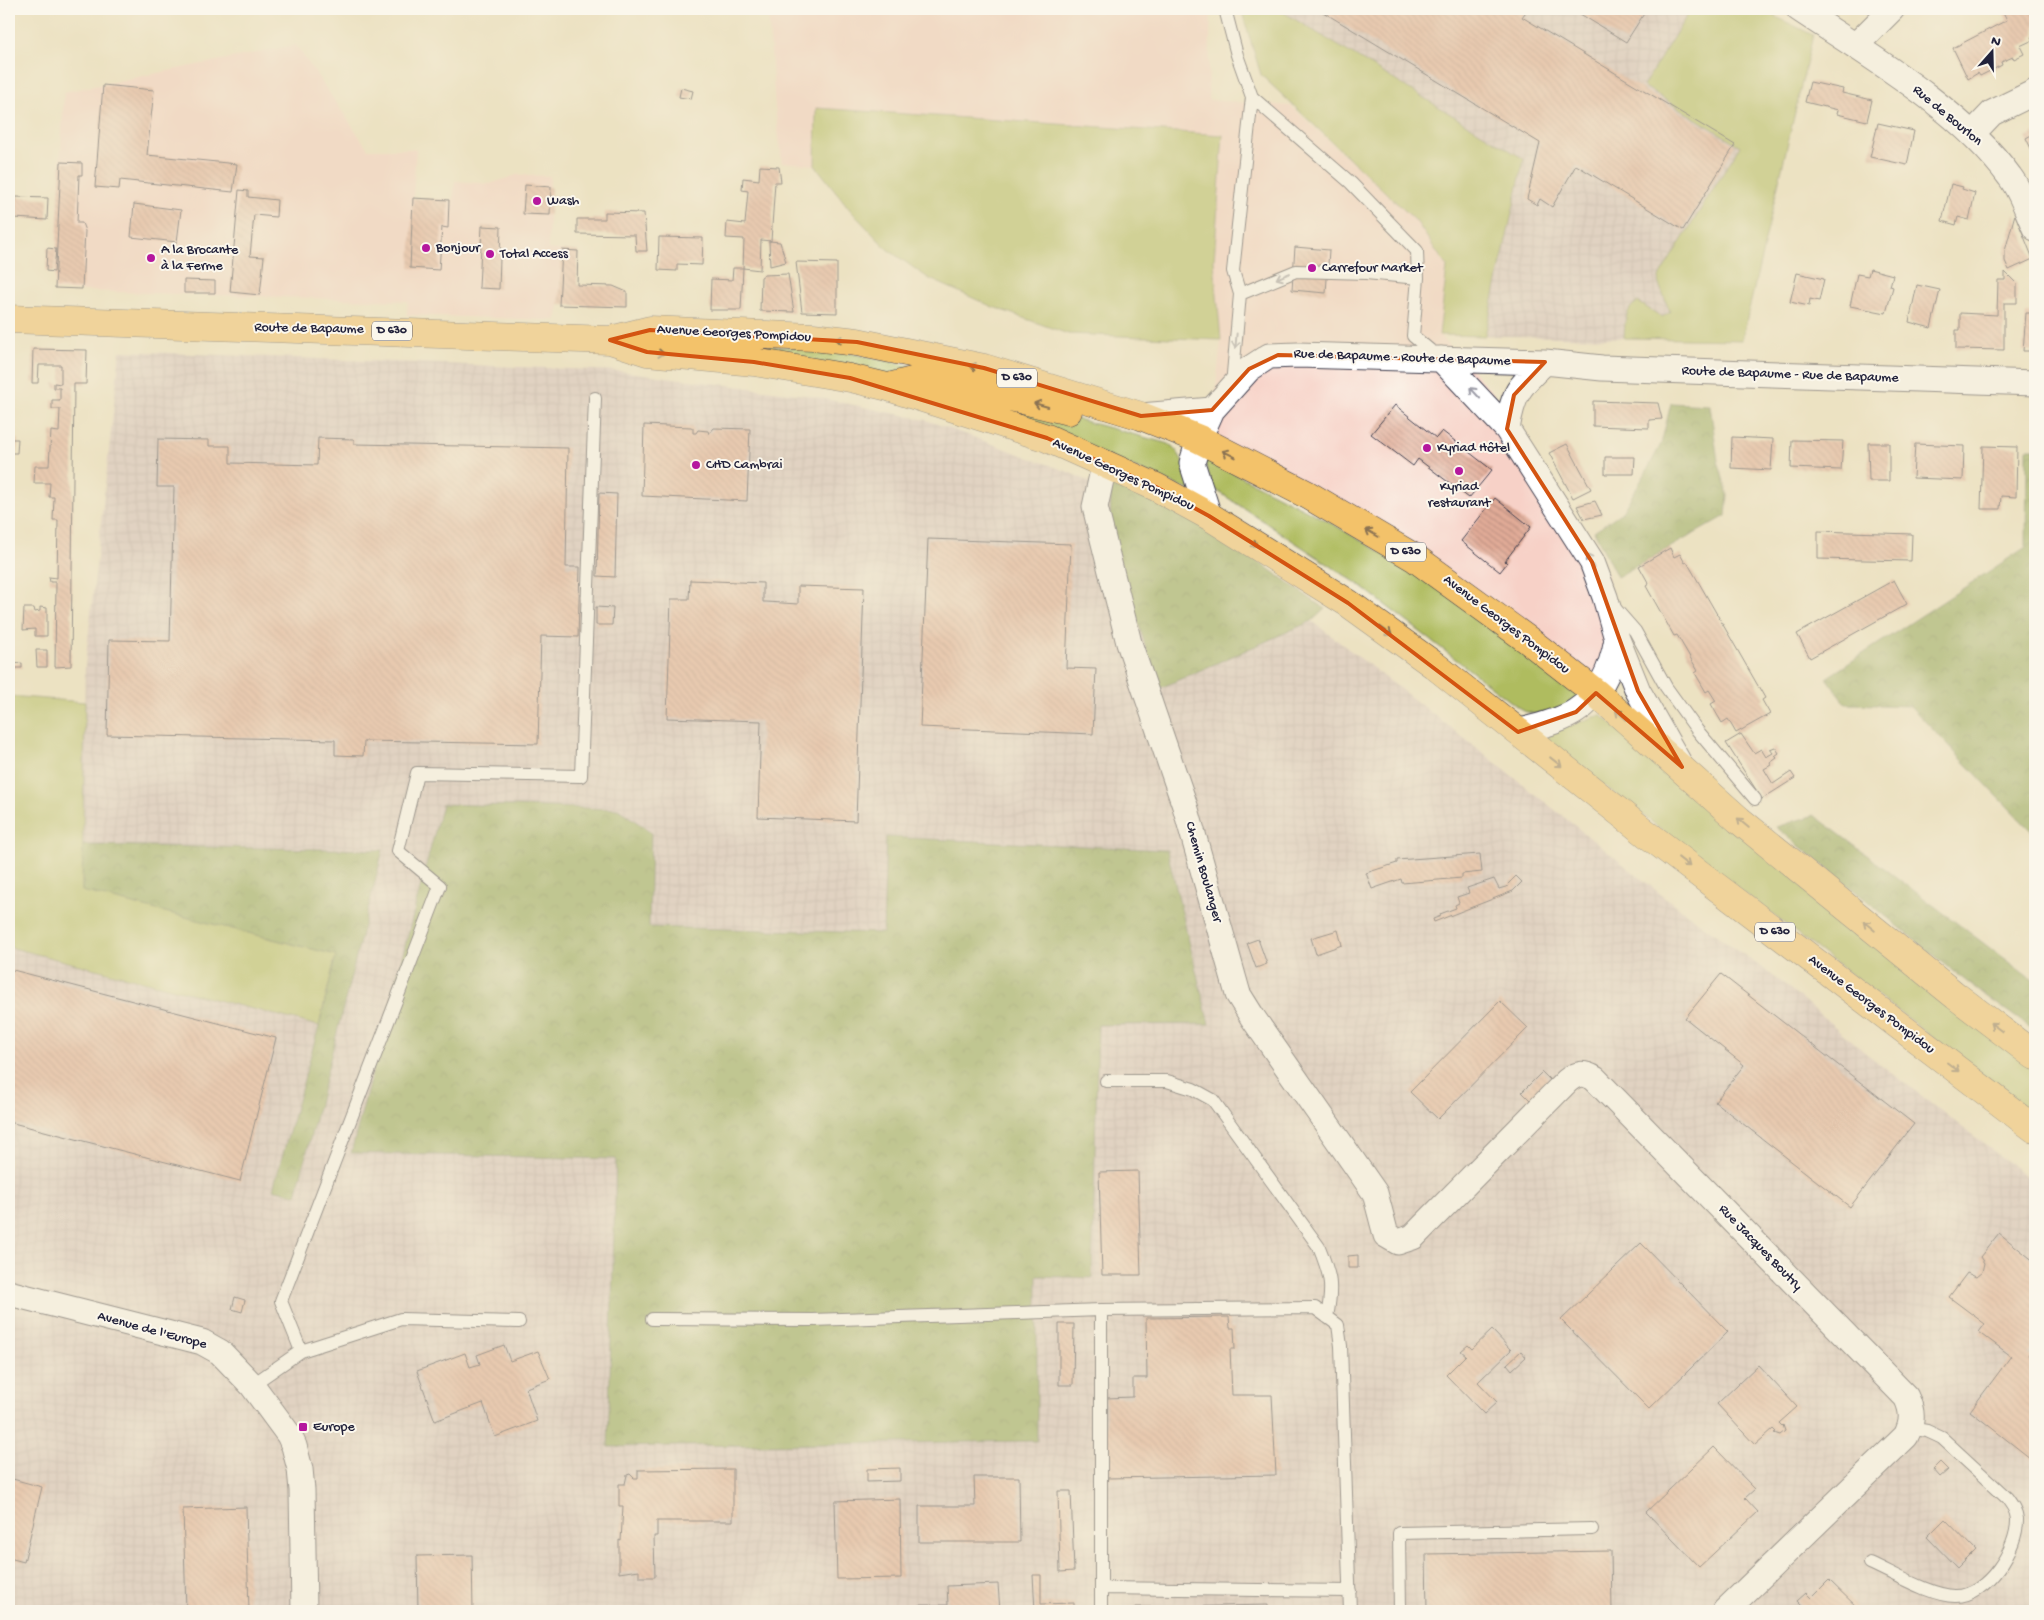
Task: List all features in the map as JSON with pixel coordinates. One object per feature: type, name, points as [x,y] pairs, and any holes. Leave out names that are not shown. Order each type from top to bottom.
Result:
[{"type":"main road","name":"Route de Bapaume","points":[[9,319],[610,340]]},
{"type":"main road","name":"Avenue Georges Pompidou","points":[[610,340],[650,330],[813,337],[858,342],[984,368],[1141,416],[1199,439],[1308,495],[1415,558],[1528,640],[1596,693],[1682,767],[1739,820],[1841,904],[2035,1056]]},
{"type":"main road","name":"Avenue Georges Pompidou","points":[[610,340],[647,352],[754,362],[850,378],[888,387],[1047,438],[1156,487],[1209,516],[1348,603],[1434,665],[1798,949],[2035,1129]]},
{"type":"main road","points":[[888,387],[928,377],[1061,410],[1141,416]]},
{"type":"street","name":"Rue de Bourlon","points":[[1799,9],[1932,101],[1972,134],[2011,178],[2035,228]]},
{"type":"street","points":[[1855,46],[1892,9]]},
{"type":"street","points":[[1972,134],[1992,113],[2035,92]]},
{"type":"street","name":"Rue de Bapaume - Route de Bapaume","points":[[1232,388],[1260,361],[1269,356],[1293,355],[1545,362]]},
{"type":"street","points":[[1441,359],[1507,429],[1592,562],[1605,597],[1617,639],[1638,691],[1682,767]]},
{"type":"street","points":[[1507,429],[1514,396],[1526,380],[1545,362]]},
{"type":"street","name":"Route de Bapaume - Rue de Bapaume","points":[[1545,362],[1602,368],[2035,383]]},
{"type":"street","points":[[1209,516],[1192,463],[1199,439],[1212,410],[1232,388]]},
{"type":"street","points":[[1141,416],[1212,410]]},
{"type":"street","name":"Chemin Boulanger","points":[[1107,464],[1102,475],[1095,507],[1129,643],[1185,806],[1238,994],[1375,1192],[1386,1234],[1398,1242]]},
{"type":"street","points":[[1518,732],[1576,712],[1596,693],[1613,662],[1617,639]]},
{"type":"street","name":"Rue Jacques Boutry","points":[[1398,1242],[1405,1241],[1421,1231],[1567,1081],[1580,1074],[1588,1075],[1608,1092],[1906,1397],[1912,1408],[1910,1428]]},
{"type":"street","name":"Avenue de l'Europe","points":[[9,1293],[202,1342],[220,1352],[252,1385],[289,1435],[298,1456],[302,1490],[304,1611]]},
{"type":"street","points":[[1725,1611],[1906,1436],[1910,1428]]},
{"type":"lane","points":[[1225,9],[1237,55],[1252,97],[1233,271],[1240,294],[1232,388]]},
{"type":"lane","points":[[1252,97],[1351,182],[1417,251],[1418,278],[1413,336],[1441,359]]},
{"type":"lane","points":[[1240,294],[1296,271],[1366,273],[1418,278]]},
{"type":"lane","points":[[301,1351],[281,1301],[440,886],[398,851],[417,773],[581,776],[594,398]]},
{"type":"lane","points":[[1605,597],[1635,631],[1666,687],[1697,730],[1755,798]]},
{"type":"lane","points":[[1106,1081],[1166,1080],[1194,1089],[1213,1100],[1319,1247],[1330,1274],[1332,1291],[1327,1317]]},
{"type":"lane","points":[[652,1319],[812,1320],[1101,1310],[1315,1308],[1338,1325],[1341,1346],[1350,1611]]},
{"type":"lane","points":[[1101,1310],[1101,1611]]},
{"type":"lane","points":[[252,1385],[301,1351],[401,1319],[519,1322]]},
{"type":"lane","points":[[1870,1563],[1936,1593],[1956,1596],[1975,1592],[2008,1554],[2013,1542],[2017,1517],[2014,1507],[2007,1498],[1942,1438],[1927,1431],[1910,1428]]},
{"type":"lane","points":[[1400,1611],[1399,1533],[1592,1529]]},
{"type":"lane","points":[[1101,1588],[1350,1591]]},
{"type":"highlighted area","points":[[650,330],[857,342],[984,368],[1141,416],[1212,410],[1249,369],[1278,355],[1545,362],[1514,395],[1507,429],[1592,562],[1638,691],[1682,767],[1596,693],[1576,712],[1518,732],[1348,603],[1209,516],[1156,487],[1047,438],[850,378],[754,362],[647,352],[610,340]]},
{"type":"shaded area","points":[[768,9],[1211,9],[1208,100],[1291,106],[1416,221],[1447,267],[1439,335],[1506,407],[1608,575],[1609,690],[1211,434],[1221,340],[1068,334],[993,307],[928,278],[887,249],[851,211],[815,165],[782,162],[775,106]]},
{"type":"shaded area","points":[[1241,9],[1760,9],[1813,35],[1742,340],[1439,335],[1447,267],[1416,221],[1261,75]]},
{"type":"shaded area","points":[[296,45],[368,149],[416,149],[413,198],[453,200],[455,181],[490,184],[517,175],[550,176],[548,249],[562,250],[559,305],[556,320],[407,315],[408,301],[54,290],[64,92]]},
{"type":"shaded area","points":[[120,351],[620,371],[811,396],[926,420],[1066,471],[1159,514],[1224,549],[1312,621],[1482,752],[1667,899],[1784,984],[1867,1054],[2035,1183],[2035,1611],[9,1611],[9,947],[318,1026],[82,891],[85,666]]},
{"type":"green space","points":[[1241,9],[1278,9],[1524,159],[1485,336],[1439,335],[1447,267],[1416,221],[1261,75]]},
{"type":"green space","points":[[1691,9],[1760,9],[1813,35],[1742,340],[1624,338],[1625,322],[1628,313],[1633,305],[1638,302],[1662,317],[1670,312],[1658,282],[1660,275],[1740,146],[1643,86]]},
{"type":"green space","points":[[816,108],[1223,135],[1214,261],[1221,340],[1068,334],[993,307],[928,278],[887,249],[851,211],[815,165]]},
{"type":"green space","points":[[714,342],[835,350],[912,366],[897,378]]},
{"type":"green space","points":[[935,385],[1062,415],[1169,444],[1181,459],[1191,491]]},
{"type":"green space","points":[[1671,403],[1710,405],[1718,461],[1728,495],[1726,516],[1617,577],[1594,531],[1622,512],[1645,474],[1661,444]]},
{"type":"green space","points":[[2027,448],[2035,448],[2035,835],[1910,706],[1846,704],[1826,678],[2026,547]]},
{"type":"green space","points":[[1208,460],[1326,520],[1434,584],[1578,695],[1573,706],[1536,714],[1523,711],[1358,584],[1213,488],[1204,461]]},
{"type":"green space","points":[[1111,484],[1166,506],[1224,537],[1325,609],[1312,621],[1158,689],[1110,529]]},
{"type":"green space","points":[[9,696],[85,702],[82,891],[336,955],[319,1026],[9,947]]},
{"type":"green space","points":[[1602,716],[2035,1068],[2035,1116],[1545,740],[1547,734],[1594,717]]},
{"type":"green space","points":[[442,804],[618,809],[651,832],[649,927],[883,933],[886,837],[1167,850],[1209,1024],[1098,1025],[1092,1278],[1037,1276],[1037,1441],[608,1447],[616,1159],[351,1153]]},
{"type":"green space","points":[[1814,815],[2035,982],[2035,1031],[1972,986],[1776,827]]},
{"type":"green space","points":[[83,845],[383,850],[296,1195],[273,1189],[319,1026],[336,955],[82,891]]},
{"type":"building","points":[[1318,9],[1528,9],[1522,17],[1735,145],[1683,230],[1576,165],[1552,207],[1540,199],[1537,205],[1527,199],[1540,143]]},
{"type":"building","points":[[1572,9],[1647,9],[1626,42]]},
{"type":"building","points":[[2010,9],[2035,9],[2035,35],[2031,37],[2033,40],[2020,46],[2024,54],[2001,62],[2002,65],[1980,76],[1978,73],[1968,79],[1953,48],[2007,20],[2003,12]]},
{"type":"building","points":[[1810,82],[1843,89],[1842,93],[1872,100],[1867,121],[1837,114],[1838,110],[1805,102]]},
{"type":"building","points":[[103,85],[154,90],[147,155],[237,164],[233,192],[120,180],[119,189],[95,187]]},
{"type":"building","points":[[681,88],[693,91],[691,99],[679,97]]},
{"type":"building","points":[[1878,123],[1914,131],[1907,165],[1870,157]]},
{"type":"building","points":[[2035,133],[2035,157],[2026,138]]},
{"type":"building","points":[[61,162],[82,163],[82,175],[79,175],[77,223],[82,223],[85,231],[82,289],[55,288]]},
{"type":"building","points":[[760,166],[779,167],[781,182],[775,182],[771,241],[761,240],[760,270],[743,268],[744,239],[726,238],[727,222],[745,224],[748,191],[742,190],[743,178],[759,180]]},
{"type":"building","points":[[1951,184],[1975,193],[1969,220],[1958,217],[1956,225],[1942,221]]},
{"type":"building","name":"Wash","points":[[525,185],[551,187],[550,215],[523,214]]},
{"type":"building","points":[[239,190],[248,191],[248,197],[277,200],[276,217],[254,215],[250,256],[264,257],[260,295],[230,292]]},
{"type":"building","points":[[16,197],[48,198],[47,220],[14,218]]},
{"type":"building","name":"Bonjour","points":[[413,198],[449,200],[448,228],[442,227],[439,270],[410,268]]},
{"type":"building","points":[[134,204],[181,210],[177,242],[131,237]]},
{"type":"building","points":[[605,212],[644,213],[647,251],[636,251],[635,235],[577,234],[577,219],[605,219]]},
{"type":"building","points":[[2015,214],[2033,259],[2009,270],[2005,261],[2005,251]]},
{"type":"building","points":[[482,226],[501,227],[499,289],[479,288]]},
{"type":"building","points":[[659,237],[703,238],[702,265],[677,264],[677,271],[658,270]]},
{"type":"building","points":[[769,241],[780,242],[786,262],[770,266]]},
{"type":"building","points":[[1295,247],[1329,250],[1326,293],[1292,290]]},
{"type":"building","points":[[47,248],[56,249],[54,272],[46,271]]},
{"type":"building","points":[[562,250],[578,251],[577,285],[613,286],[627,292],[627,307],[559,305]]},
{"type":"building","points":[[796,262],[837,263],[837,313],[802,312]]},
{"type":"building","points":[[733,268],[743,268],[741,310],[710,310],[711,279],[732,280]]},
{"type":"building","points":[[1870,269],[1893,275],[1890,286],[1893,287],[1886,313],[1850,306],[1857,274],[1868,276]]},
{"type":"building","points":[[2005,272],[2017,284],[2017,303],[2004,303],[2004,350],[1956,349],[1956,330],[1960,330],[1960,313],[1997,315],[1998,280],[2005,280]]},
{"type":"building","points":[[1797,273],[1824,279],[1819,301],[1810,299],[1809,306],[1790,302]]},
{"type":"building","points":[[788,274],[794,312],[760,311],[761,277],[764,275]]},
{"type":"building","points":[[184,280],[215,281],[215,293],[184,293]]},
{"type":"building","points":[[1917,285],[1940,290],[1931,328],[1909,322]]},
{"type":"building","points":[[2026,313],[2035,313],[2035,351],[2023,351]]},
{"type":"building","points":[[33,349],[87,350],[86,384],[74,384],[71,666],[55,667],[56,582],[50,582],[49,577],[57,578],[58,520],[53,520],[54,497],[49,497],[50,483],[34,483],[35,466],[49,466],[51,431],[59,432],[60,409],[52,409],[52,400],[60,400],[60,388],[54,388],[54,383],[61,384],[61,365],[39,365],[38,383],[32,383]]},
{"type":"building","points":[[1593,401],[1658,403],[1662,419],[1649,420],[1649,428],[1593,426]]},
{"type":"building","name":"Kyriad Hôtel","points":[[1395,405],[1436,438],[1442,431],[1492,470],[1469,498],[1418,459],[1413,466],[1371,434]]},
{"type":"building","name":"CHD Cambrai","points":[[644,425],[691,427],[693,428],[693,433],[696,433],[698,430],[708,431],[709,434],[714,428],[750,429],[747,501],[642,496]]},
{"type":"building","points":[[1732,437],[1773,439],[1771,470],[1731,468]]},
{"type":"building","points":[[318,438],[354,439],[354,444],[568,448],[566,567],[580,567],[578,637],[541,636],[538,744],[364,741],[363,756],[335,755],[335,740],[107,735],[109,640],[170,641],[174,487],[157,487],[158,439],[209,440],[209,446],[230,446],[230,463],[317,465]]},
{"type":"building","points":[[9,439],[18,439],[17,453],[9,453]]},
{"type":"building","points":[[1792,440],[1843,441],[1841,470],[1791,468]]},
{"type":"building","points":[[1868,443],[1889,443],[1889,481],[1869,481]]},
{"type":"building","points":[[1567,444],[1591,489],[1573,498],[1549,453]]},
{"type":"building","points":[[1915,444],[1964,446],[1963,480],[1913,478]]},
{"type":"building","points":[[1983,446],[2017,447],[2016,497],[2001,496],[2000,509],[1981,509]]},
{"type":"building","points":[[1605,457],[1635,457],[1634,474],[1605,474]]},
{"type":"building","points":[[599,493],[617,494],[615,577],[597,576]]},
{"type":"building","points":[[1495,498],[1531,527],[1505,561],[1507,563],[1500,572],[1461,541]]},
{"type":"building","points":[[1595,501],[1602,515],[1584,519],[1577,506]]},
{"type":"building","points":[[1818,531],[1912,534],[1911,561],[1818,559]]},
{"type":"building","points":[[928,539],[1071,544],[1066,668],[1096,669],[1093,734],[920,727]]},
{"type":"building","points":[[1670,548],[1674,557],[1680,554],[1685,563],[1687,562],[1765,698],[1762,700],[1770,714],[1736,733],[1728,719],[1722,723],[1711,704],[1716,701],[1709,690],[1706,692],[1695,673],[1698,671],[1677,635],[1674,636],[1646,586],[1649,584],[1639,566]]},
{"type":"building","points":[[690,580],[763,583],[763,602],[798,604],[798,586],[864,588],[856,821],[758,817],[761,721],[667,718],[671,599],[689,599]]},
{"type":"building","points":[[1894,580],[1907,604],[1810,658],[1797,634]]},
{"type":"building","points":[[40,607],[47,608],[47,636],[35,636],[35,629],[23,630],[24,608],[34,608],[35,612],[40,611]]},
{"type":"building","points":[[596,607],[613,608],[612,625],[596,625]]},
{"type":"building","points":[[36,650],[47,650],[47,667],[37,667]]},
{"type":"building","points":[[9,651],[11,651],[11,664],[22,663],[22,668],[9,668]]},
{"type":"building","points":[[1741,734],[1754,753],[1761,749],[1766,757],[1773,753],[1770,749],[1775,747],[1779,753],[1775,756],[1777,758],[1770,763],[1771,765],[1764,769],[1773,784],[1791,772],[1795,778],[1762,799],[1726,743]]},
{"type":"building","points":[[1480,854],[1482,872],[1462,874],[1462,878],[1402,883],[1401,879],[1372,889],[1366,873],[1397,863],[1397,860]]},
{"type":"building","points":[[1516,876],[1522,882],[1513,891],[1434,922],[1433,919],[1441,916],[1440,914],[1456,908],[1455,905],[1459,903],[1457,897],[1469,893],[1467,888],[1494,879],[1499,889],[1509,886],[1508,884]]},
{"type":"building","points":[[1338,930],[1342,945],[1316,954],[1311,938]]},
{"type":"building","points":[[1258,939],[1267,964],[1256,968],[1247,943]]},
{"type":"building","points":[[9,969],[276,1038],[240,1181],[9,1122]]},
{"type":"building","points":[[1721,974],[1914,1124],[1850,1207],[1715,1102],[1744,1065],[1685,1018]]},
{"type":"building","points":[[1500,1001],[1528,1028],[1438,1119],[1410,1092]]},
{"type":"building","points":[[1542,1072],[1553,1083],[1533,1103],[1522,1092]]},
{"type":"building","points":[[1138,1171],[1141,1275],[1102,1275],[1099,1172]]},
{"type":"building","points":[[1999,1233],[2035,1262],[2035,1346],[2028,1355],[2035,1360],[2035,1368],[2032,1372],[2035,1374],[2035,1462],[1970,1411],[2011,1356],[1979,1332],[1985,1324],[1949,1297],[1967,1273],[1976,1277],[1982,1272],[1984,1263],[1980,1257]]},
{"type":"building","points":[[1641,1243],[1728,1332],[1649,1409],[1561,1320]]},
{"type":"building","points":[[1358,1255],[1358,1268],[1348,1268],[1348,1256]]},
{"type":"building","points":[[235,1297],[245,1300],[242,1312],[232,1309]]},
{"type":"building","points":[[1229,1317],[1230,1328],[1234,1328],[1235,1349],[1230,1349],[1232,1395],[1272,1395],[1276,1475],[1107,1478],[1106,1398],[1133,1397],[1133,1378],[1147,1378],[1146,1318]]},
{"type":"building","points":[[1059,1324],[1074,1324],[1073,1385],[1059,1385]]},
{"type":"building","points":[[1492,1330],[1511,1350],[1478,1382],[1497,1402],[1484,1414],[1446,1375],[1466,1355],[1461,1351],[1468,1345],[1472,1349]]},
{"type":"building","points":[[504,1345],[510,1361],[538,1351],[550,1379],[526,1388],[537,1421],[495,1437],[483,1403],[435,1421],[417,1371],[465,1353],[470,1367],[480,1364],[477,1355]]},
{"type":"building","points":[[1521,1351],[1526,1357],[1512,1370],[1507,1364]]},
{"type":"building","points":[[1758,1365],[1797,1407],[1779,1423],[1783,1425],[1785,1431],[1780,1435],[1774,1433],[1776,1432],[1773,1429],[1755,1445],[1717,1404]]},
{"type":"building","points":[[1714,1447],[1755,1489],[1745,1498],[1758,1512],[1699,1567],[1646,1512]]},
{"type":"building","points":[[1940,1462],[1948,1470],[1940,1477],[1933,1469]]},
{"type":"building","points":[[900,1468],[900,1481],[867,1482],[867,1469]]},
{"type":"building","points":[[733,1469],[733,1521],[657,1521],[657,1536],[654,1536],[655,1577],[639,1577],[639,1570],[619,1573],[619,1540],[621,1541],[623,1506],[619,1506],[619,1484],[625,1484],[627,1475],[630,1474],[634,1478],[638,1478],[638,1470]]},
{"type":"building","points":[[974,1477],[1019,1477],[1020,1542],[919,1542],[919,1506],[975,1506]]},
{"type":"building","points":[[9,1478],[42,1487],[24,1562],[9,1558]]},
{"type":"building","points":[[1058,1491],[1071,1491],[1074,1571],[1060,1572]]},
{"type":"building","points":[[900,1499],[901,1578],[837,1579],[835,1501]]},
{"type":"building","points":[[246,1507],[249,1611],[186,1611],[183,1509]]},
{"type":"building","points":[[1945,1519],[1975,1550],[1957,1568],[1927,1537]]},
{"type":"building","points":[[1611,1551],[1612,1611],[1427,1611],[1426,1554]]},
{"type":"building","points":[[472,1555],[473,1611],[418,1611],[417,1556]]},
{"type":"building","points":[[1033,1575],[1041,1575],[1041,1604],[1074,1603],[1074,1611],[1035,1611]]},
{"type":"building","points":[[1829,1580],[1861,1611],[1799,1611],[1803,1607],[1797,1601],[1806,1593],[1811,1598]]},
{"type":"building","points":[[998,1584],[1000,1611],[918,1611],[918,1605],[948,1605],[947,1586]]},
{"type":"building","points":[[1268,1605],[1268,1611],[1174,1611],[1174,1607]]},
{"type":"building","points":[[1135,1607],[1155,1607],[1155,1611],[1132,1611]]},
{"type":"place","name":"Wash","points":[[537,201]]},
{"type":"place","name":"Bonjour","points":[[426,248]]},
{"type":"place","name":"Total Access","points":[[490,254]]},
{"type":"place","name":"A la Brocante à la Ferme","points":[[151,258]]},
{"type":"place","name":"Carrefour Market","points":[[1312,268]]},
{"type":"place","name":"Kyriad Hôtel","points":[[1427,448]]},
{"type":"place","name":"CHD Cambrai","points":[[696,465]]},
{"type":"place","name":"Kyriad restaurant","points":[[1459,471]]},
{"type":"place","name":"Europe","points":[[303,1427]]}]
